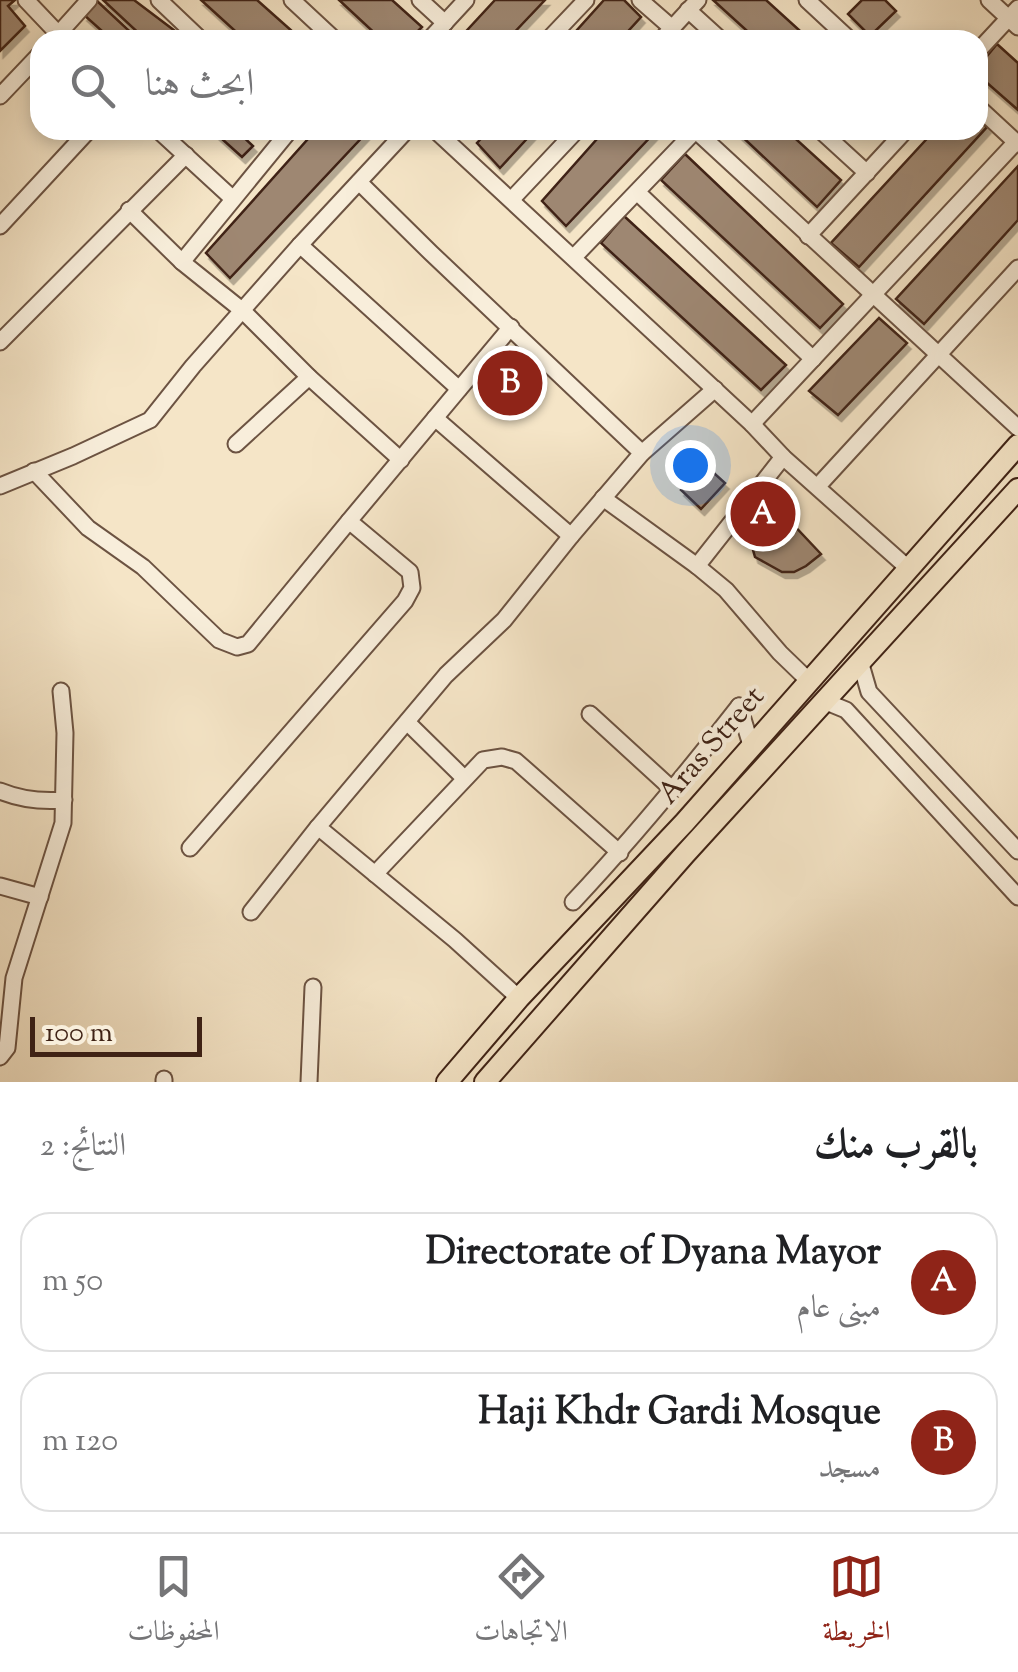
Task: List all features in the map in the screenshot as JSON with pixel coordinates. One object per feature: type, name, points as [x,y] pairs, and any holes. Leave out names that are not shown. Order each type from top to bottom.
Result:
[{"type":"main road","name":"Aras Street","points":[[447,1082],[519,998],[685,822],[1018,446]]},
{"type":"main road","name":"Aras Street","points":[[485,1082],[685,854],[1018,489]]},
{"type":"main road","points":[[685,822],[680,845],[685,854]]},
{"type":"street","points":[[26,0],[51,30]]},
{"type":"street","points":[[65,30],[89,0]]},
{"type":"street","points":[[159,0],[190,30]]},
{"type":"street","points":[[292,0],[325,30]]},
{"type":"street","points":[[420,0],[444,24]]},
{"type":"street","points":[[438,30],[466,0]]},
{"type":"street","points":[[558,30],[586,0]]},
{"type":"street","points":[[640,0],[663,30]]},
{"type":"street","points":[[807,0],[839,30]]},
{"type":"street","points":[[988,42],[1015,18],[989,0]]},
{"type":"street","points":[[670,30],[693,5],[713,30]]},
{"type":"street","points":[[0,96],[30,64]]},
{"type":"street","points":[[752,424],[1017,143],[988,116]]},
{"type":"street","points":[[0,226],[79,140]]},
{"type":"street","points":[[169,140],[232,198]]},
{"type":"street","points":[[182,262],[281,140]]},
{"type":"street","points":[[0,486],[150,420],[300,245],[398,140]]},
{"type":"street","points":[[447,140],[783,457],[909,569]]},
{"type":"street","points":[[450,143],[453,140]]},
{"type":"street","points":[[512,199],[568,140]]},
{"type":"street","points":[[574,258],[686,140]]},
{"type":"street","points":[[706,140],[1018,428]]},
{"type":"street","points":[[831,140],[866,172]]},
{"type":"street","points":[[808,236],[896,140]]},
{"type":"street","points":[[0,342],[186,155]]},
{"type":"street","points":[[359,182],[642,453]]},
{"type":"street","points":[[637,192],[813,359]]},
{"type":"street","points":[[130,210],[401,460]]},
{"type":"street","points":[[300,245],[460,389]]},
{"type":"street","points":[[818,486],[1018,268]]},
{"type":"street","points":[[34,471],[88,528],[143,567],[219,640],[237,647],[248,644],[511,327]]},
{"type":"street","points":[[236,444],[310,377]]},
{"type":"street","points":[[252,912],[406,722],[446,675],[504,620],[642,453],[715,390]]},
{"type":"street","points":[[436,418],[571,536]]},
{"type":"street","points":[[697,566],[783,457]]},
{"type":"street","points":[[604,498],[726,590],[809,681]]},
{"type":"street","points":[[190,848],[405,601],[412,588],[410,572],[349,521]]},
{"type":"street","points":[[860,661],[869,692],[1018,851]]},
{"type":"street","points":[[0,1057],[6,1048],[6,993],[59,840],[64,800],[61,691]]},
{"type":"street","points":[[824,701],[846,710],[1018,897]]},
{"type":"street","points":[[573,902],[674,790],[739,706],[751,745]]},
{"type":"street","points":[[590,714],[674,790]]},
{"type":"street","points":[[406,722],[464,778]]},
{"type":"street","points":[[376,874],[483,760],[502,757],[516,762],[620,853]]},
{"type":"street","points":[[0,791],[41,802],[64,800]]},
{"type":"street","points":[[318,827],[519,998]]},
{"type":"street","points":[[0,886],[40,897]]},
{"type":"street","points":[[310,1082],[313,987]]},
{"type":"building","points":[[0,0],[15,0],[8,6],[25,26],[0,51]]},
{"type":"building","points":[[103,0],[134,0],[174,30],[135,30]]},
{"type":"building","points":[[201,0],[257,0],[291,30],[234,30]]},
{"type":"building","points":[[339,0],[392,0],[422,27],[419,30],[371,30]]},
{"type":"building","points":[[495,0],[545,0],[516,30],[467,30]]},
{"type":"building","points":[[604,0],[624,0],[641,17],[629,30],[577,30]]},
{"type":"building","points":[[713,0],[766,0],[799,30],[746,30]]},
{"type":"building","points":[[862,0],[885,0],[896,11],[876,30],[864,30],[848,14]]},
{"type":"building","points":[[97,1],[128,30],[101,30],[84,15]]},
{"type":"building","points":[[997,44],[1018,63],[1018,110],[988,84],[988,55]]},
{"type":"building","points":[[223,140],[247,140],[253,146],[242,157]]},
{"type":"building","points":[[307,140],[360,140],[230,278],[206,253]]},
{"type":"building","points":[[480,140],[526,140],[500,168],[477,143]]},
{"type":"building","points":[[596,140],[648,140],[566,226],[542,201]]},
{"type":"building","points":[[746,140],[797,140],[841,180],[817,207]]},
{"type":"building","points":[[926,140],[975,140],[859,267],[831,243]]},
{"type":"building","points":[[685,154],[843,304],[820,328],[661,180]]},
{"type":"building","points":[[1018,166],[1018,220],[924,324],[896,299]]},
{"type":"building","points":[[624,216],[786,365],[761,390],[601,243]]},
{"type":"building","points":[[879,318],[907,343],[838,415],[809,391]]},
{"type":"building","points":[[705,465],[725,483],[701,509],[681,490]]},
{"type":"building","points":[[765,495],[792,517],[789,520],[821,554],[794,572],[782,572],[755,557],[755,538],[764,528],[747,515]]},
{"type":"place","name":"Haji Khdr Gardi Mosque","points":[[510,383]]},
{"type":"place","name":"Directorate of Dyana Mayor","points":[[763,514]]}]
